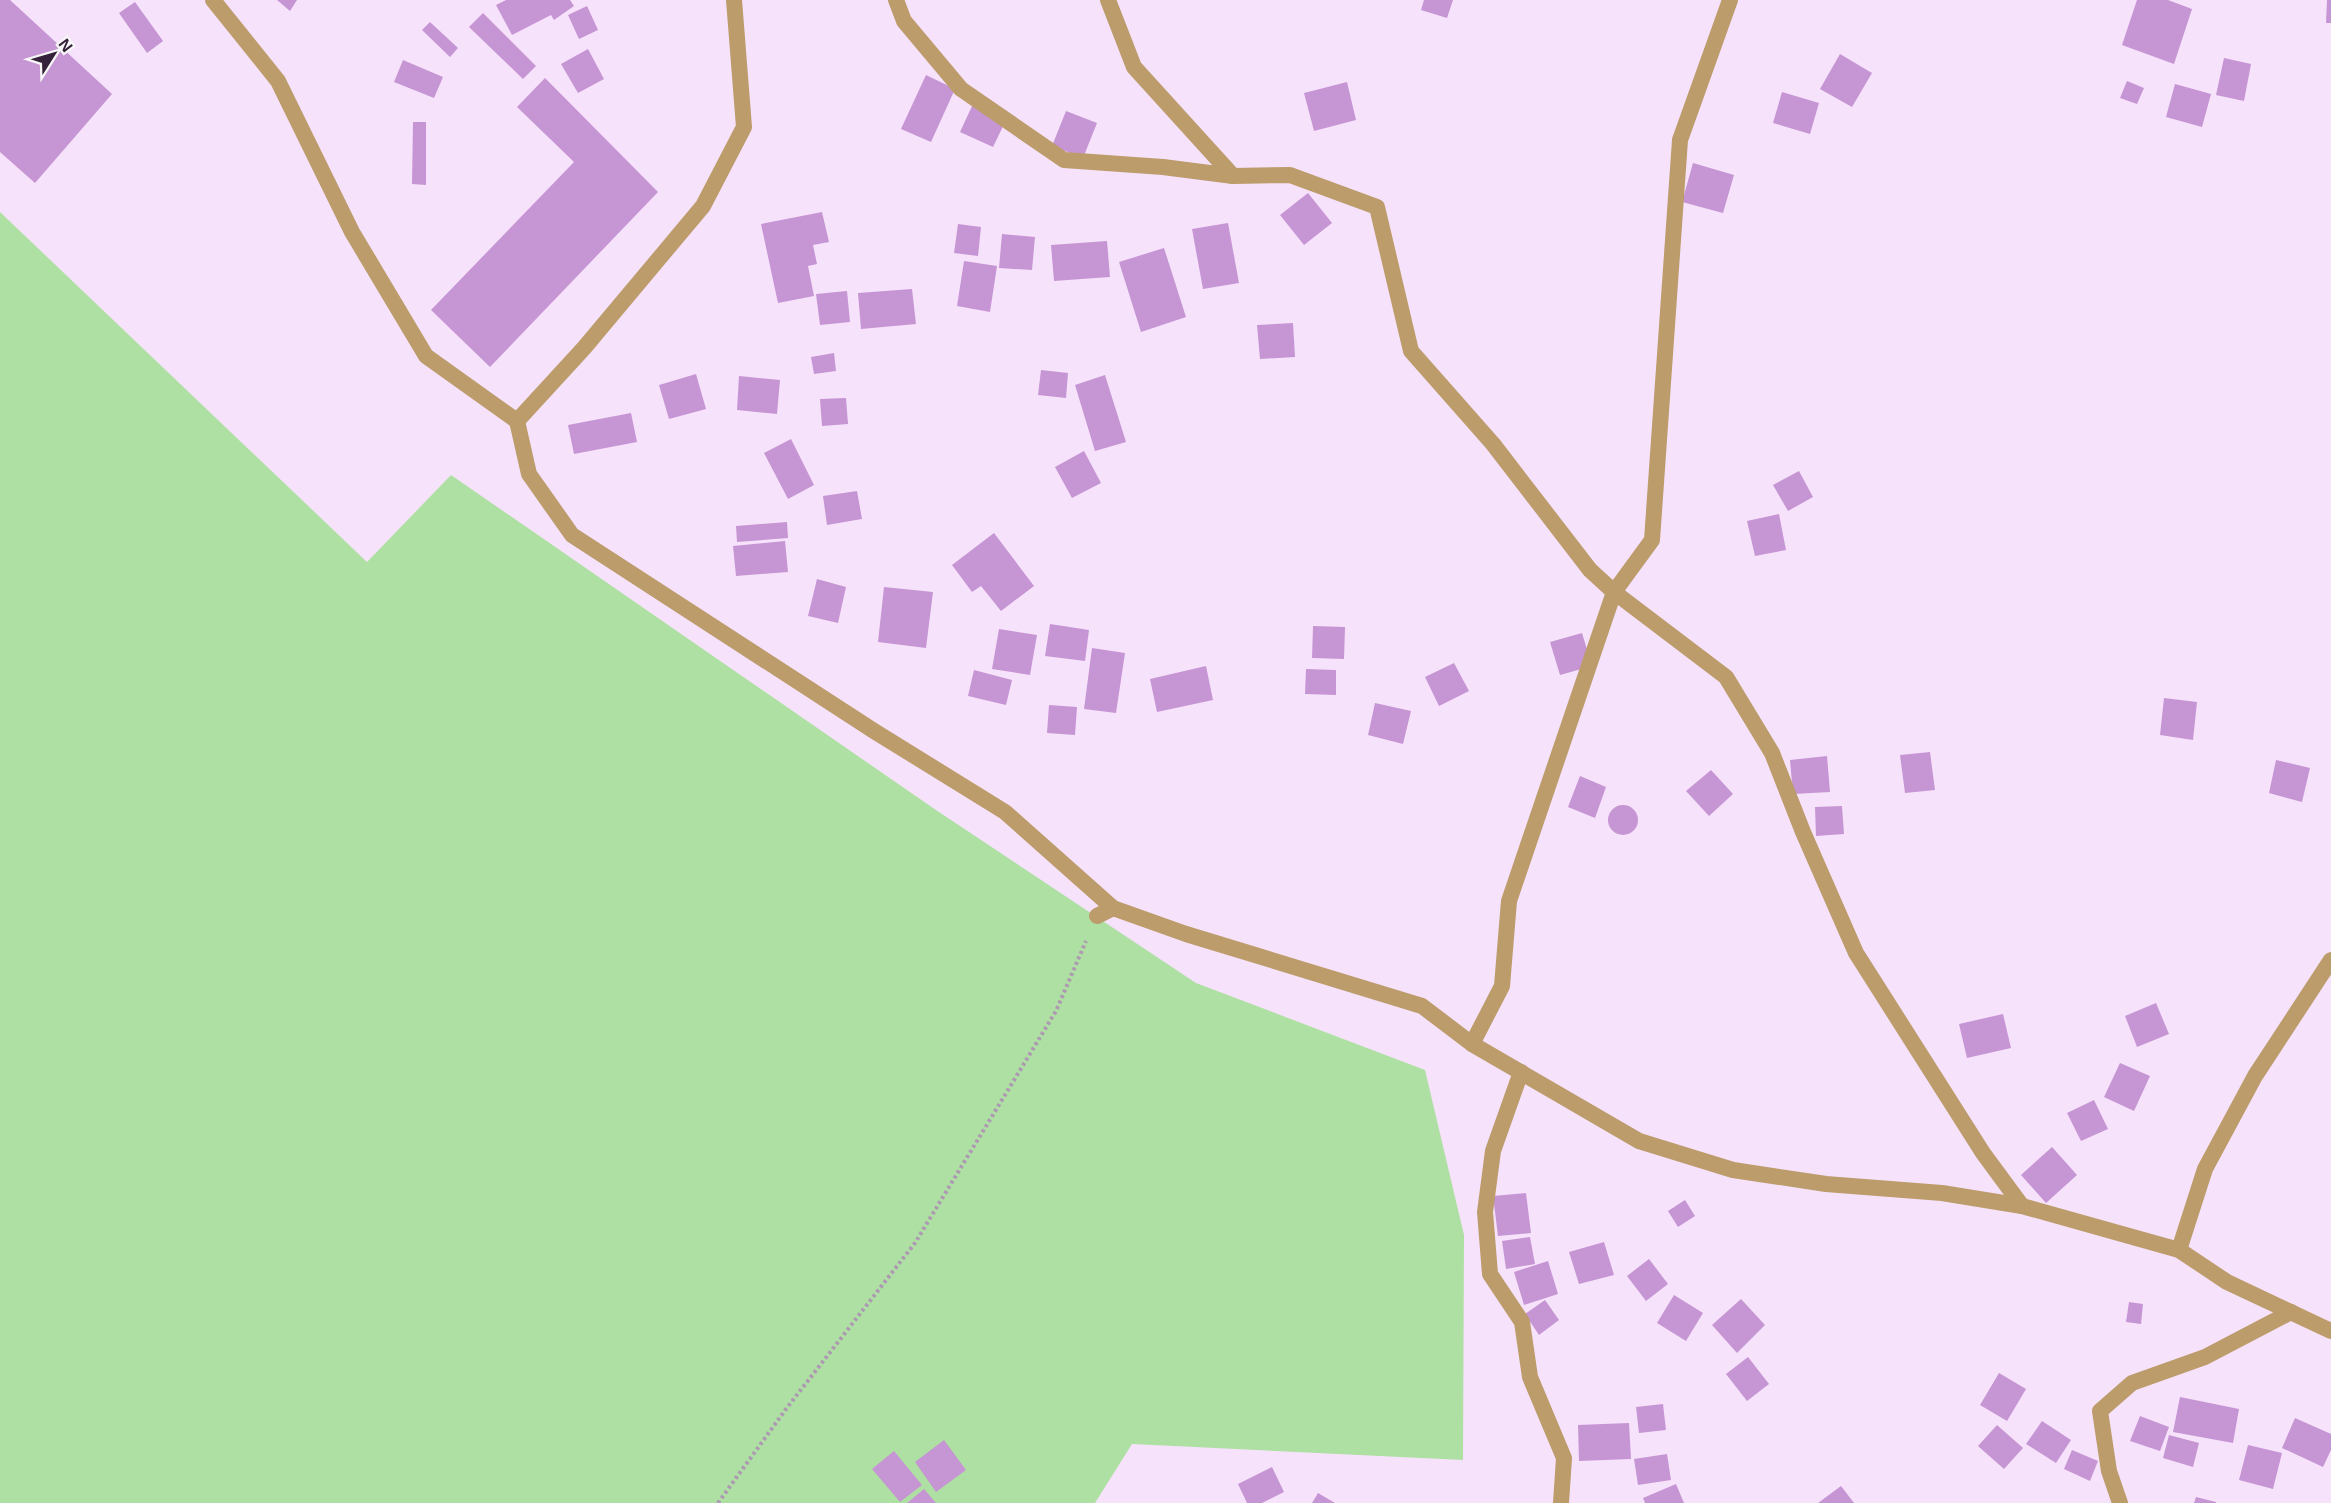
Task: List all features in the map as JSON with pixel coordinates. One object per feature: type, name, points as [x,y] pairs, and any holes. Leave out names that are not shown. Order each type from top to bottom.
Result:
[{"type":"street","points":[[213,0],[278,81],[352,232],[426,356],[518,421],[529,474],[572,534],[874,731],[1005,812],[1113,908],[1186,934],[1422,1006],[1472,1044],[1639,1141],[1733,1170],[1826,1184],[1942,1193],[2022,1206],[2179,1250],[2227,1282],[2331,1331]]},
{"type":"street","points":[[518,421],[584,348],[702,206],[744,127],[734,0]]},
{"type":"street","points":[[896,0],[904,21],[961,88],[1064,160],[1163,167],[1233,177],[1290,175],[1377,207],[1411,351],[1493,444],[1590,570],[1614,592],[1726,677],[1772,753],[1803,832],[1856,953],[1983,1153],[2022,1206]]},
{"type":"street","points":[[1108,0],[1134,67],[1233,177]]},
{"type":"street","points":[[1472,1044],[1502,986],[1509,901],[1614,592],[1652,540],[1680,140],[1730,0]]},
{"type":"street","points":[[1097,916],[1113,908]]},
{"type":"street","points":[[2179,1250],[2205,1169],[2255,1076],[2331,960]]},
{"type":"street","points":[[1521,1072],[1493,1151],[1485,1212],[1490,1274],[1522,1322],[1530,1377],[1564,1458],[1561,1503]]},
{"type":"street","points":[[2120,1503],[2109,1471],[2100,1410],[2132,1383],[2205,1357],[2291,1312]]},
{"type":"path","points":[[718,1503],[825,1358],[915,1243],[1056,1011],[1097,916]]},
{"type":"green space","points":[[0,212],[367,562],[451,475],[936,810],[1196,983],[1425,1070],[1464,1235],[1463,1460],[1132,1444],[1095,1503],[0,1503]]},
{"type":"building","points":[[0,0],[10,0],[112,94],[35,183],[0,152]]},
{"type":"building","points":[[277,0],[297,0],[290,11]]},
{"type":"building","points":[[506,0],[570,0],[574,6],[554,20],[551,15],[512,35],[496,5]]},
{"type":"building","points":[[1424,0],[1453,0],[1447,18],[1421,10]]},
{"type":"building","points":[[2137,0],[2168,0],[2192,9],[2174,64],[2122,45]]},
{"type":"building","points":[[2327,0],[2331,0],[2331,23],[2326,23]]},
{"type":"building","points":[[135,2],[163,41],[147,53],[119,13]]},
{"type":"building","points":[[587,6],[598,30],[579,39],[568,15]]},
{"type":"building","points":[[483,13],[536,66],[523,79],[469,27]]},
{"type":"building","points":[[430,22],[458,48],[450,57],[422,30]]},
{"type":"building","points":[[588,49],[604,79],[578,93],[561,64]]},
{"type":"building","points":[[1840,54],[1872,73],[1852,107],[1820,89]]},
{"type":"building","points":[[2224,58],[2251,64],[2244,101],[2216,95]]},
{"type":"building","points":[[403,60],[443,77],[434,98],[394,82]]},
{"type":"building","points":[[926,75],[955,89],[931,142],[901,129]]},
{"type":"building","points":[[545,78],[658,192],[490,367],[431,310],[574,162],[517,107]]},
{"type":"building","points":[[2127,81],[2144,88],[2137,104],[2120,98]]},
{"type":"building","points":[[1347,82],[1356,120],[1314,131],[1304,93]]},
{"type":"building","points":[[2175,84],[2211,94],[2202,127],[2166,117]]},
{"type":"building","points":[[1782,92],[1819,103],[1810,134],[1773,123]]},
{"type":"building","points":[[973,104],[1006,120],[993,147],[960,132]]},
{"type":"building","points":[[1066,111],[1097,123],[1083,158],[1052,146]]},
{"type":"building","points":[[413,122],[426,122],[426,185],[412,184]]},
{"type":"building","points":[[1693,163],[1734,175],[1723,213],[1682,202]]},
{"type":"building","points":[[1308,193],[1332,223],[1304,245],[1280,215]]},
{"type":"building","points":[[822,212],[829,242],[813,245],[817,264],[808,266],[814,296],[778,303],[761,224]]},
{"type":"building","points":[[1228,223],[1239,283],[1203,289],[1192,229]]},
{"type":"building","points":[[958,224],[981,227],[978,256],[954,253]]},
{"type":"building","points":[[1002,234],[1035,237],[1032,270],[999,268]]},
{"type":"building","points":[[1107,241],[1110,277],[1054,281],[1051,245]]},
{"type":"building","points":[[1164,248],[1186,317],[1141,332],[1119,262]]},
{"type":"building","points":[[964,261],[997,266],[990,312],[957,306]]},
{"type":"building","points":[[912,289],[916,324],[861,329],[858,293]]},
{"type":"building","points":[[847,291],[850,322],[820,325],[816,294]]},
{"type":"building","points":[[1293,323],[1295,357],[1260,359],[1257,325]]},
{"type":"building","points":[[834,353],[836,371],[814,374],[811,357]]},
{"type":"building","points":[[1041,370],[1068,373],[1066,398],[1038,395]]},
{"type":"building","points":[[696,374],[706,409],[669,419],[659,385]]},
{"type":"building","points":[[1105,375],[1126,442],[1095,451],[1075,385]]},
{"type":"building","points":[[739,376],[780,380],[777,414],[737,410]]},
{"type":"building","points":[[846,398],[848,424],[822,426],[820,399]]},
{"type":"building","points":[[631,413],[637,442],[574,454],[568,425]]},
{"type":"building","points":[[791,439],[814,485],[788,499],[764,453]]},
{"type":"building","points":[[1084,451],[1101,483],[1072,498],[1055,467]]},
{"type":"building","points":[[1799,471],[1813,497],[1788,511],[1773,485]]},
{"type":"building","points":[[857,491],[862,519],[827,525],[823,496]]},
{"type":"building","points":[[1779,514],[1786,550],[1755,556],[1747,521]]},
{"type":"building","points":[[787,522],[788,538],[737,542],[736,526]]},
{"type":"building","points":[[994,533],[1034,586],[1001,611],[981,586],[972,592],[952,565]]},
{"type":"building","points":[[785,541],[788,572],[736,576],[733,546]]},
{"type":"building","points":[[817,579],[846,587],[838,623],[808,616]]},
{"type":"building","points":[[884,587],[933,592],[926,648],[878,642]]},
{"type":"building","points":[[1050,624],[1089,630],[1085,661],[1045,656]]},
{"type":"building","points":[[1313,626],[1345,627],[1344,659],[1312,658]]},
{"type":"building","points":[[999,629],[1037,635],[1030,675],[992,669]]},
{"type":"building","points":[[1582,633],[1592,666],[1560,675],[1550,642]]},
{"type":"building","points":[[1092,648],[1125,653],[1116,713],[1084,709]]},
{"type":"building","points":[[1454,663],[1469,691],[1439,706],[1425,677]]},
{"type":"building","points":[[1206,666],[1213,700],[1157,712],[1150,679]]},
{"type":"building","points":[[1306,669],[1336,670],[1336,695],[1305,694]]},
{"type":"building","points":[[974,670],[1012,680],[1006,705],[968,696]]},
{"type":"building","points":[[2164,698],[2197,702],[2193,740],[2160,735]]},
{"type":"building","points":[[1375,703],[1411,711],[1403,744],[1368,735]]},
{"type":"building","points":[[1049,705],[1077,707],[1075,735],[1047,733]]},
{"type":"building","points":[[1930,752],[1935,790],[1905,793],[1900,755]]},
{"type":"building","points":[[1827,756],[1830,792],[1793,794],[1790,760]]},
{"type":"building","points":[[2276,760],[2310,768],[2302,802],[2269,793]]},
{"type":"building","points":[[1711,770],[1733,794],[1709,816],[1686,791]]},
{"type":"building","points":[[1580,776],[1606,787],[1595,818],[1568,807]]},
{"type":"building","points":[[1623,805],[1634,809],[1638,820],[1634,831],[1623,835],[1612,831],[1608,820],[1612,809]]},
{"type":"building","points":[[1842,806],[1844,834],[1816,836],[1815,807]]},
{"type":"building","points":[[2156,1003],[2169,1034],[2137,1047],[2125,1016]]},
{"type":"building","points":[[2003,1014],[2011,1048],[1967,1058],[1959,1024]]},
{"type":"building","points":[[2120,1063],[2150,1076],[2134,1111],[2104,1097]]},
{"type":"building","points":[[2094,1100],[2108,1129],[2081,1141],[2067,1113]]},
{"type":"building","points":[[2052,1147],[2077,1175],[2046,1203],[2021,1175]]},
{"type":"building","points":[[1526,1193],[1531,1233],[1498,1236],[1493,1196]]},
{"type":"building","points":[[1685,1200],[1695,1216],[1678,1227],[1668,1211]]},
{"type":"building","points":[[1530,1237],[1535,1264],[1506,1269],[1502,1241]]},
{"type":"building","points":[[1604,1242],[1614,1275],[1579,1284],[1569,1252]]},
{"type":"building","points":[[1649,1259],[1668,1284],[1646,1301],[1627,1276]]},
{"type":"building","points":[[1548,1261],[1558,1294],[1524,1305],[1514,1272]]},
{"type":"building","points":[[1674,1295],[1703,1313],[1686,1341],[1657,1323]]},
{"type":"building","points":[[1741,1299],[1765,1325],[1737,1353],[1712,1325]]},
{"type":"building","points":[[1545,1300],[1559,1320],[1539,1335],[1525,1314]]},
{"type":"building","points":[[2129,1302],[2143,1304],[2141,1324],[2126,1322]]},
{"type":"building","points":[[1748,1357],[1769,1384],[1747,1401],[1726,1374]]},
{"type":"building","points":[[1999,1373],[2026,1389],[2007,1421],[1980,1405]]},
{"type":"building","points":[[2180,1397],[2239,1409],[2233,1443],[2173,1432]]},
{"type":"building","points":[[1663,1404],[1666,1430],[1639,1433],[1636,1407]]},
{"type":"building","points":[[2140,1416],[2169,1427],[2160,1451],[2130,1441]]},
{"type":"building","points":[[2295,1418],[2331,1434],[2331,1450],[2323,1467],[2282,1448]]},
{"type":"building","points":[[2042,1421],[2071,1440],[2056,1463],[2026,1444]]},
{"type":"building","points":[[1629,1423],[1631,1459],[1579,1461],[1578,1425]]},
{"type":"building","points":[[1997,1425],[2023,1448],[2004,1469],[1978,1446]]},
{"type":"building","points":[[2169,1435],[2199,1443],[2193,1467],[2163,1458]]},
{"type":"building","points":[[944,1440],[966,1470],[936,1492],[915,1462]]},
{"type":"building","points":[[2248,1445],[2282,1453],[2273,1489],[2239,1480]]},
{"type":"building","points":[[2072,1450],[2098,1461],[2090,1481],[2064,1469]]},
{"type":"building","points":[[894,1451],[922,1485],[900,1502],[872,1469]]},
{"type":"building","points":[[1667,1454],[1671,1480],[1638,1485],[1634,1459]]},
{"type":"building","points":[[1272,1467],[1284,1492],[1262,1503],[1247,1503],[1238,1484]]},
{"type":"building","points":[[1676,1484],[1684,1503],[1645,1503],[1643,1498]]},
{"type":"building","points":[[1841,1486],[1854,1503],[1818,1503]]},
{"type":"building","points":[[924,1489],[936,1503],[907,1503]]},
{"type":"building","points":[[1318,1493],[1335,1503],[1312,1503]]},
{"type":"building","points":[[2196,1497],[2216,1502],[2216,1503],[2194,1503]]}]
